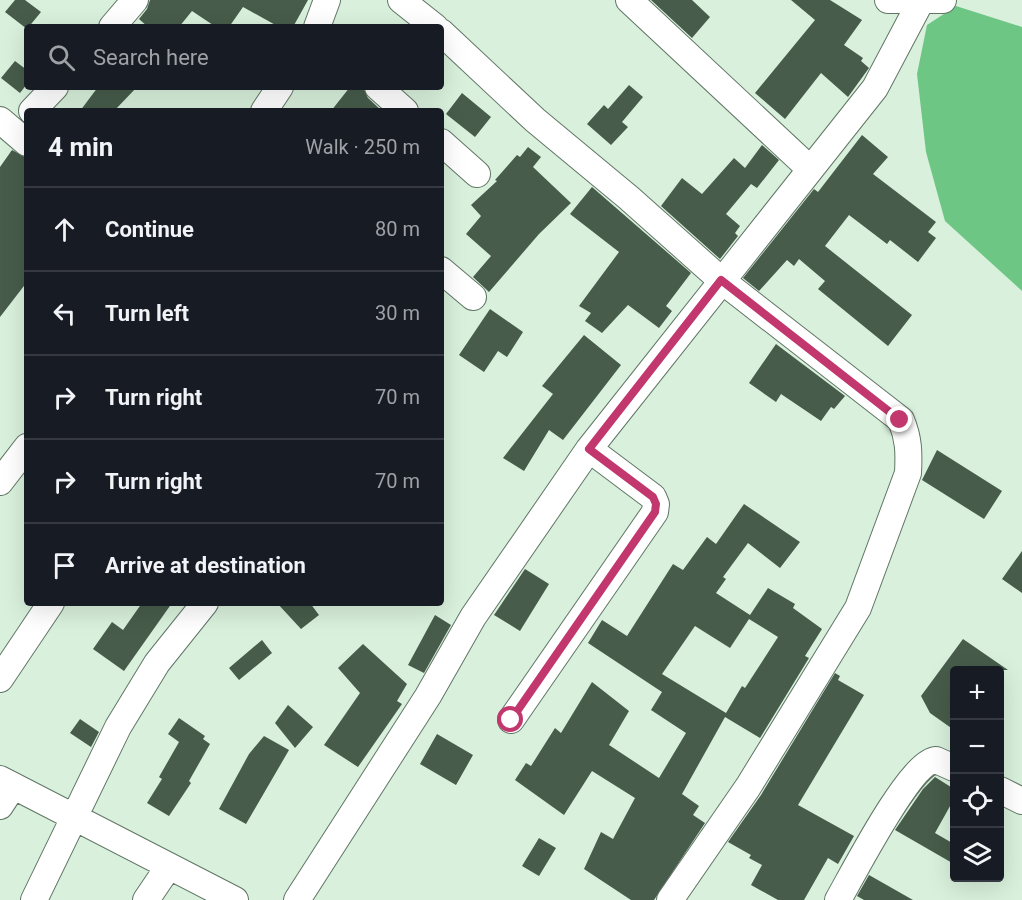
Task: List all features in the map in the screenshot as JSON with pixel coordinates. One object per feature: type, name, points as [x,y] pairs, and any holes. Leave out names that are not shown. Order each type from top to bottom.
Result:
[{"type":"street","points":[[115,24],[135,0]]},
{"type":"street","points":[[318,24],[327,0]]},
{"type":"street","points":[[401,0],[431,24]]},
{"type":"street","points":[[629,0],[810,169]]},
{"type":"street","points":[[888,0],[932,0]]},
{"type":"street","points":[[297,900],[428,696],[473,617],[589,449],[875,88],[932,0]]},
{"type":"street","points":[[444,35],[535,120],[629,198],[721,280],[900,420],[910,450],[908,473],[858,609],[748,786],[670,900]]},
{"type":"street","points":[[35,108],[52,90]]},
{"type":"street","points":[[266,108],[278,90]]},
{"type":"street","points":[[381,90],[402,108]]},
{"type":"street","points":[[444,145],[477,174]]},
{"type":"street","points":[[444,273],[473,297]]},
{"type":"street","points":[[511,720],[655,512],[656,504],[653,497],[589,449]]},
{"type":"street","points":[[0,482],[24,451]]},
{"type":"street","points":[[0,680],[49,606]]},
{"type":"street","points":[[34,900],[118,726],[157,663],[203,606]]},
{"type":"street","points":[[838,900],[902,792],[923,765],[936,760],[950,766]]},
{"type":"street","points":[[4,791],[74,818],[235,900]]},
{"type":"street","points":[[1004,792],[1022,801]]},
{"type":"street","points":[[147,900],[169,866]]},
{"type":"shaded area","points":[[956,6],[1022,27],[1022,291],[945,221],[926,152],[917,74],[927,25]]},
{"type":"building","points":[[15,0],[25,0],[41,12],[31,24],[24,24],[24,27],[5,12]]},
{"type":"building","points":[[150,0],[308,0],[295,24],[274,24],[243,7],[231,24],[212,24],[192,11],[181,24],[145,24],[139,19],[147,9]]},
{"type":"building","points":[[651,0],[692,0],[710,17],[692,38]]},
{"type":"building","points":[[791,0],[830,0],[862,20],[844,45],[863,58],[861,61],[869,68],[848,97],[821,73],[785,119],[755,93],[815,20]]},
{"type":"building","points":[[15,61],[24,68],[24,88],[20,93],[1,78]]},
{"type":"building","points":[[629,85],[643,97],[622,122],[628,127],[611,145],[587,124],[604,105],[608,109]]},
{"type":"building","points":[[96,90],[134,90],[117,108],[82,108]]},
{"type":"building","points":[[348,90],[364,90],[368,98],[379,108],[333,108]]},
{"type":"building","points":[[462,93],[491,117],[475,137],[446,114]]},
{"type":"building","points":[[862,135],[888,157],[873,174],[936,222],[928,232],[936,238],[918,262],[890,240],[887,244],[849,215],[825,246],[912,315],[888,346],[818,289],[825,281],[799,259],[794,266],[787,260],[759,291],[743,278],[814,189],[818,192]]},
{"type":"building","points":[[762,145],[779,160],[757,188],[751,184],[726,214],[740,226],[735,233],[738,236],[720,259],[661,206],[682,178],[702,194],[734,158],[745,168]]},
{"type":"building","points":[[528,147],[541,157],[533,167],[571,203],[539,234],[489,292],[473,277],[491,256],[466,234],[481,216],[471,205],[497,181],[495,180],[517,155],[520,157]]},
{"type":"building","points":[[12,150],[24,156],[24,286],[0,317],[0,167]]},
{"type":"building","points":[[592,187],[691,273],[666,306],[672,311],[659,328],[628,305],[602,333],[585,321],[591,313],[579,306],[619,252],[570,214]]},
{"type":"building","points":[[490,309],[523,332],[507,357],[498,351],[484,372],[459,355]]},
{"type":"building","points":[[584,335],[621,365],[563,440],[549,430],[524,471],[503,458],[553,394],[542,386]]},
{"type":"building","points":[[776,344],[845,396],[834,409],[831,407],[821,421],[781,394],[776,402],[749,383]]},
{"type":"building","points":[[937,450],[1002,491],[984,519],[922,480]]},
{"type":"building","points":[[744,504],[800,542],[780,568],[748,543],[723,577],[726,579],[716,593],[750,615],[768,588],[795,604],[793,608],[822,629],[805,656],[809,658],[760,738],[725,717],[682,794],[699,806],[693,815],[705,823],[654,900],[631,900],[584,869],[601,832],[613,839],[635,798],[592,771],[564,815],[515,780],[526,763],[531,766],[555,728],[561,733],[592,682],[629,711],[609,745],[659,778],[686,733],[651,710],[662,692],[588,643],[602,620],[627,636],[673,564],[683,570],[707,537],[716,544]],"holes":[[[749,619],[778,637],[745,688],[742,686],[726,713],[662,674],[695,626],[730,648]]]},
{"type":"building","points":[[1022,551],[1022,593],[1002,579]]},
{"type":"building","points":[[525,569],[549,584],[520,631],[494,615]]},
{"type":"building","points":[[140,606],[170,606],[124,671],[93,649],[112,622],[123,630]]},
{"type":"building","points":[[280,606],[312,606],[319,615],[301,629]]},
{"type":"building","points":[[435,615],[451,625],[424,673],[408,665]]},
{"type":"building","points":[[963,639],[1002,666],[950,666],[950,727],[930,713],[921,696]]},
{"type":"building","points":[[262,640],[272,653],[239,680],[229,668]]},
{"type":"building","points":[[363,644],[407,684],[397,701],[402,704],[358,767],[324,745],[360,693],[338,668]]},
{"type":"building","points":[[835,673],[840,676],[838,680],[864,695],[798,805],[854,836],[838,864],[828,858],[804,900],[778,900],[751,885],[762,865],[749,858],[751,855],[728,842],[761,795]]},
{"type":"building","points":[[288,705],[313,727],[295,748],[275,723]]},
{"type":"building","points":[[179,718],[205,736],[203,739],[210,744],[189,781],[191,783],[169,816],[147,803],[162,779],[159,777],[179,742],[168,734]]},
{"type":"building","points":[[80,719],[99,732],[91,747],[70,733]]},
{"type":"building","points":[[437,734],[473,755],[456,785],[420,764]]},
{"type":"building","points":[[264,736],[289,750],[246,824],[219,809],[249,754]]},
{"type":"building","points":[[935,777],[950,786],[950,806],[935,833],[950,842],[950,862],[895,830],[923,789]]},
{"type":"building","points":[[539,838],[556,848],[539,876],[522,866]]},
{"type":"building","points":[[869,875],[913,900],[864,900],[857,896]]},
{"type":"route","points":[[511,720],[655,512],[656,504],[653,497],[589,449],[721,280],[900,420]]}]
